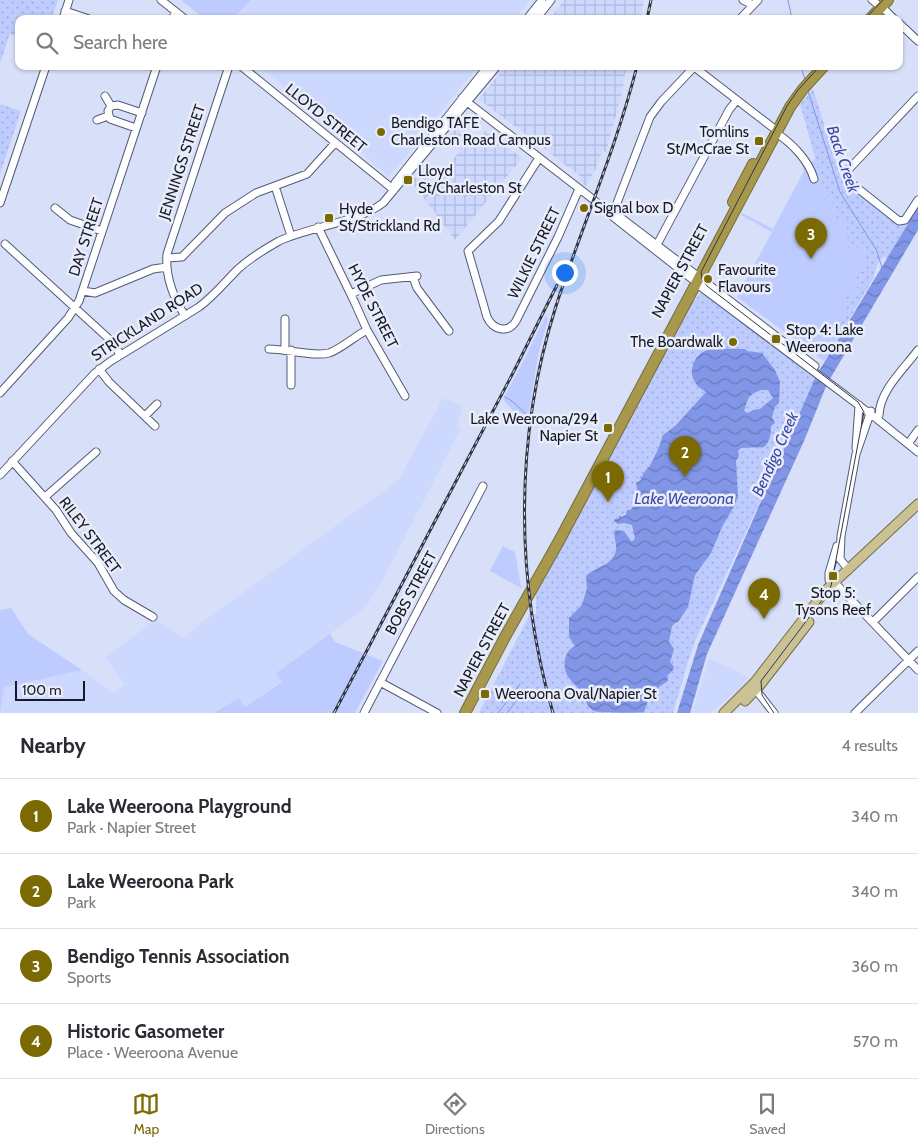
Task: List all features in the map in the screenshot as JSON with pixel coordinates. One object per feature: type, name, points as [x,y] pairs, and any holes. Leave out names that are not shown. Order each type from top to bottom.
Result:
[{"type":"highway","points":[[865,15],[879,2]]},
{"type":"highway","points":[[872,15],[879,2]]},
{"type":"highway","name":"NAPIER STREET","points":[[465,713],[696,279],[774,130],[789,96],[819,70]]},
{"type":"highway","name":"NAPIER STREET","points":[[470,713],[500,650]]},
{"type":"main road","points":[[725,713],[754,688],[835,584],[918,504]]},
{"type":"street","points":[[64,15],[69,0]]},
{"type":"street","points":[[162,0],[180,15]]},
{"type":"street","points":[[530,15],[542,0]]},
{"type":"street","points":[[539,15],[551,0]]},
{"type":"street","points":[[743,0],[755,3],[744,15]]},
{"type":"street","points":[[879,2],[890,15]]},
{"type":"street","points":[[65,11],[77,15]]},
{"type":"street","points":[[903,27],[918,41]]},
{"type":"street","points":[[0,203],[45,70]]},
{"type":"street","name":"DAY STREET","points":[[0,393],[75,308],[83,290],[156,70]]},
{"type":"street","name":"JENNINGS STREET","points":[[185,316],[171,289],[167,267],[169,245],[228,70]]},
{"type":"street","name":"LLOYD STREET","points":[[246,70],[393,189]]},
{"type":"street","name":"STRICKLAND ROAD","points":[[0,475],[81,386],[99,369],[207,301],[248,261],[291,236],[378,207],[489,70]]},
{"type":"street","points":[[613,215],[650,117],[661,102],[691,70]]},
{"type":"street","points":[[698,70],[793,146],[810,168],[814,179]]},
{"type":"street","points":[[104,96],[111,106]]},
{"type":"street","points":[[918,96],[849,170],[847,175],[851,182],[896,218],[904,221],[918,200]]},
{"type":"street","points":[[465,100],[696,279],[870,410],[909,442],[918,446]]},
{"type":"street","points":[[655,247],[729,110],[736,101]]},
{"type":"street","points":[[111,106],[118,105],[142,113]]},
{"type":"street","points":[[108,116],[111,106]]},
{"type":"street","points":[[97,120],[108,116]]},
{"type":"street","points":[[108,116],[112,120],[136,128]]},
{"type":"street","points":[[167,258],[182,257],[225,213],[256,193],[307,174],[335,143]]},
{"type":"street","name":"WILKIE STREET","points":[[539,158],[499,222],[468,252],[488,320],[492,325],[498,328],[511,328],[558,237],[579,189]]},
{"type":"street","points":[[275,186],[291,236]]},
{"type":"street","points":[[55,208],[70,220],[102,231]]},
{"type":"street","name":"HYDE STREET","points":[[318,227],[367,330],[405,396]]},
{"type":"street","points":[[5,244],[110,340],[121,355]]},
{"type":"street","points":[[83,290],[92,293],[98,292],[152,269],[167,267]]},
{"type":"street","points":[[351,294],[381,280],[415,277],[417,288],[444,329]]},
{"type":"street","points":[[285,319],[291,386]]},
{"type":"street","points":[[268,349],[326,353],[367,330]]},
{"type":"street","points":[[856,454],[870,410],[918,350]]},
{"type":"street","points":[[99,369],[109,382],[155,426]]},
{"type":"street","points":[[831,381],[859,405],[879,415],[918,452]]},
{"type":"street","points":[[879,415],[880,405],[886,392]]},
{"type":"street","points":[[145,416],[157,404]]},
{"type":"street","points":[[849,570],[840,558],[841,536],[856,454],[859,405]]},
{"type":"street","points":[[909,442],[918,430]]},
{"type":"street","points":[[45,497],[96,452]]},
{"type":"street","name":"RILEY STREET","points":[[12,462],[45,497],[56,510],[70,533],[98,563],[114,591],[124,600],[153,616]]},
{"type":"street","name":"BOBS STREET","points":[[364,713],[483,486]]},
{"type":"street","points":[[841,536],[828,575],[829,580],[918,670]]},
{"type":"street","points":[[872,622],[918,577]]},
{"type":"street","points":[[855,713],[918,651]]},
{"type":"street","points":[[380,682],[437,713]]},
{"type":"street","points":[[754,688],[774,713]]},
{"type":"shaded area","points":[[0,0],[58,0],[52,15],[15,15],[15,36],[10,34],[0,63]]},
{"type":"shaded area","points":[[181,0],[251,0],[236,15],[199,15]]},
{"type":"shaded area","points":[[251,0],[529,0],[518,15],[236,15]]},
{"type":"shaded area","points":[[564,0],[644,0],[641,15],[553,15]]},
{"type":"shaded area","name":"Bendigo TAFE Charleston Road Campus","points":[[265,70],[475,70],[389,177]]},
{"type":"shaded area","points":[[503,70],[625,70],[622,92],[606,152],[602,151],[596,168],[586,186],[582,183],[580,176],[479,99]]},
{"type":"shaded area","points":[[813,89],[840,175],[844,181],[898,223],[907,224],[888,258],[883,257],[877,265],[873,279],[824,361],[812,352],[823,352],[826,349],[845,315],[843,297],[858,296],[856,271],[866,270],[864,247],[848,248],[846,221],[835,222],[832,197],[826,197],[800,104]]},
{"type":"shaded area","points":[[0,104],[21,111],[0,174]]},
{"type":"shaded area","points":[[455,129],[475,145],[486,131],[522,158],[455,240],[415,186],[414,179],[420,172],[434,183],[460,151],[446,140]]},
{"type":"shaded area","points":[[816,159],[826,197],[832,197],[835,222],[846,221],[848,247],[864,247],[866,270],[856,271],[858,296],[823,352],[812,352],[737,297],[772,232],[741,215],[742,213],[773,229],[804,171],[803,166]]},
{"type":"shaded area","points":[[702,291],[816,376],[794,429],[696,639],[673,713],[479,713],[529,616],[528,614],[536,614],[536,594],[687,309]]},
{"type":"shaded area","points":[[546,315],[548,320],[538,355],[528,418],[515,413],[503,399]]},
{"type":"shaded area","points":[[443,398],[462,406],[457,426],[461,428],[387,572],[369,602],[360,612],[276,673],[282,681],[245,707],[239,698],[214,713],[1,713],[4,687],[82,670],[113,693],[125,685],[105,657],[156,620],[185,638],[197,626],[395,483],[399,479]]},
{"type":"shaded area","points":[[503,546],[515,552],[521,588],[490,571]]},
{"type":"shaded area","points":[[11,608],[28,634],[82,670],[4,687],[0,713],[0,610]]},
{"type":"shaded area","points":[[330,634],[335,642],[383,661],[355,713],[214,713],[239,698],[245,707],[282,682],[276,673]]},
{"type":"shaded area","points":[[709,659],[740,672],[748,679],[710,713],[692,713]]},
{"type":"water","points":[[918,207],[918,230],[827,384],[804,441],[707,654],[690,713],[677,713],[698,645],[816,376]]},
{"type":"water","name":"Lake Weeroona","points":[[745,349],[762,353],[775,370],[780,382],[779,403],[775,407],[772,417],[775,423],[771,426],[769,440],[764,447],[741,448],[738,451],[739,455],[736,461],[738,495],[736,503],[722,527],[711,553],[695,575],[688,607],[678,622],[672,626],[669,642],[674,649],[670,662],[674,667],[667,676],[668,681],[656,689],[649,698],[644,712],[594,711],[588,705],[581,690],[569,678],[564,664],[566,655],[575,646],[569,637],[569,618],[582,605],[587,588],[586,576],[608,562],[615,555],[615,530],[624,531],[631,541],[635,538],[632,525],[618,524],[614,519],[619,519],[619,515],[621,517],[626,515],[627,510],[630,510],[635,504],[637,494],[636,483],[641,480],[640,476],[642,477],[651,464],[662,436],[676,425],[706,392],[697,386],[693,378],[692,368],[696,359],[708,350]],"holes":[[[761,390],[768,390],[773,398],[760,409],[748,413],[744,411],[748,400],[753,394]]]},
{"type":"waterway","name":"Back Creek","points":[[788,0],[791,15]]},
{"type":"waterway","name":"Back Creek","points":[[802,70],[805,80]]},
{"type":"waterway","name":"Back Creek","points":[[808,91],[840,192],[877,251],[882,268]]},
{"type":"waterway","points":[[505,397],[527,415]]},
{"type":"waterway","points":[[534,417],[543,422]]},
{"type":"waterway","points":[[498,713],[520,684]]},
{"type":"waterway","points":[[507,713],[526,688]]},
{"type":"tram line","points":[[869,15],[883,0]]},
{"type":"tram line","points":[[774,713],[762,695],[761,681],[831,586],[864,412],[858,402],[707,286],[702,279],[701,272],[787,106],[798,90],[816,70]]},
{"type":"railway","points":[[648,15],[651,0]]},
{"type":"railway","points":[[553,713],[540,663],[526,561],[524,510],[532,407],[542,356],[556,306],[609,157],[636,70]]},
{"type":"railway","points":[[334,713],[514,371],[557,285]]},
{"type":"place","name":"Bendigo TAFE Charleston Road Campus","points":[[381,132]]},
{"type":"place","name":"Tomlins St/McCrae St","points":[[759,141]]},
{"type":"place","name":"Lloyd St/Charleston St","points":[[408,180]]},
{"type":"place","name":"Signal box D","points":[[584,208]]},
{"type":"place","name":"Hyde St/Strickland Rd","points":[[329,218]]},
{"type":"place","name":"Bendigo Tennis Association","points":[[811,259]]},
{"type":"place","name":"Favourite Flavours","points":[[708,279]]},
{"type":"place","name":"Stop 4: Lake Weeroona","points":[[776,339]]},
{"type":"place","name":"The Boardwalk","points":[[733,342]]},
{"type":"place","name":"Lake Weeroona/294 Napier St","points":[[608,428]]},
{"type":"place","name":"Lake Weeroona Park","points":[[685,477]]},
{"type":"place","name":"Lake Weeroona Playground","points":[[608,502]]},
{"type":"place","name":"Stop 5: Tysons Reef","points":[[833,576]]},
{"type":"place","name":"Historic Gasometer","points":[[764,619]]},
{"type":"place","name":"Weeroona Oval/Napier St","points":[[485,694]]},
{"type":"water label","name":"Bendigo Creek","points":[[775,454]]}]
